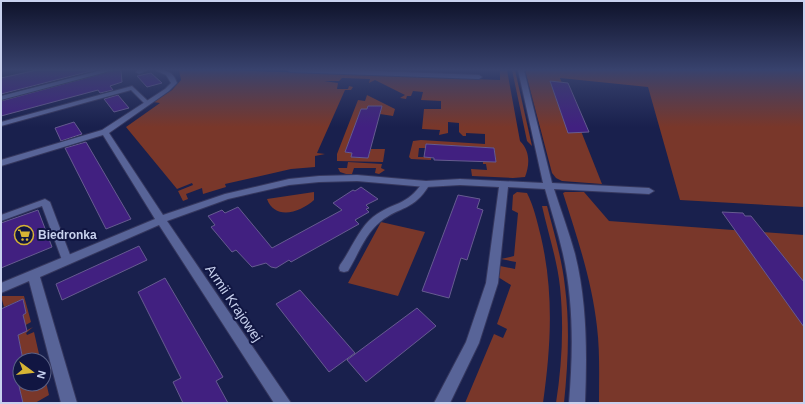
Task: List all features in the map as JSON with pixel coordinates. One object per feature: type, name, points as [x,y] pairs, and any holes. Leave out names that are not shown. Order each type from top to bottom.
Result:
[{"type":"street","points":[[1,98],[37,89]]},
{"type":"street","points":[[1,163],[105,132],[168,89]]},
{"type":"street","points":[[525,89],[548,185],[569,254],[576,299],[580,356],[577,403]]},
{"type":"street","name":"Armii Krajowej","points":[[105,132],[160,220],[283,403]]},
{"type":"street","points":[[1,288],[160,220],[225,197],[289,182],[319,179],[357,178],[426,184],[460,182],[504,183],[649,191]]},
{"type":"street","points":[[442,403],[472,343],[489,290],[504,183]]},
{"type":"street","points":[[33,274],[69,403]]},
{"type":"lane","points":[[1,124],[129,89]]},
{"type":"lane","points":[[133,89],[147,103]]},
{"type":"lane","points":[[344,268],[376,220],[420,196],[426,184]]},
{"type":"lane","points":[[1,218],[45,202],[67,260]]},
{"type":"shaded area","points":[[352,89],[345,90],[317,153],[325,154],[315,156],[315,167],[291,169],[225,184],[226,187],[203,194],[202,188],[186,194],[188,199],[183,201],[178,191],[193,185],[192,183],[177,189],[126,127],[160,103],[153,102],[172,90]]},
{"type":"shaded area","points":[[393,89],[510,89],[520,141],[526,149],[528,158],[525,177],[513,178],[472,176],[471,169],[487,170],[486,164],[483,164],[483,161],[496,162],[494,148],[426,144],[425,148],[419,148],[418,157],[431,157],[431,160],[411,159],[409,157],[413,141],[421,140],[485,144],[485,134],[466,133],[466,136],[463,136],[459,132],[459,123],[448,122],[448,133],[439,135],[440,130],[422,129],[424,109],[441,109],[441,101],[421,100],[423,92],[413,91],[411,96],[407,96],[406,99],[400,98],[405,95]]},
{"type":"shaded area","points":[[516,89],[519,89],[532,146],[527,141]]},
{"type":"shaded area","points":[[530,89],[564,89],[602,184],[562,181],[556,178],[552,173]]},
{"type":"shaded area","points":[[649,89],[804,89],[804,207],[680,200]]},
{"type":"shaded area","points":[[367,95],[395,109],[393,116],[380,114],[382,106],[368,106],[367,109],[361,109],[345,152],[352,153],[351,157],[368,158],[371,149],[385,149],[383,162],[337,161],[337,154],[358,100],[365,101]]},
{"type":"shaded area","points":[[348,162],[382,164],[381,168],[385,170],[379,174],[375,173],[376,168],[354,168],[352,174],[340,172],[338,168],[347,168]]},
{"type":"shaded area","points":[[314,192],[314,200],[296,211],[282,212],[276,210],[271,206],[267,199]]},
{"type":"shaded area","points":[[517,192],[527,193],[532,204],[541,237],[548,279],[550,320],[548,361],[543,403],[465,403],[494,334],[503,338],[507,329],[497,324],[511,285],[498,277],[500,266],[515,269],[516,262],[501,259],[514,256],[518,213],[512,210],[513,195]]},
{"type":"shaded area","points":[[584,192],[609,221],[804,235],[804,403],[599,403],[599,346],[595,310],[592,293],[574,226],[563,193]]},
{"type":"shaded area","points":[[542,206],[547,206],[564,277],[568,316],[568,345],[564,403],[556,403],[562,345],[562,316],[559,277]]},
{"type":"shaded area","points":[[381,222],[425,232],[398,296],[348,283]]},
{"type":"shaded area","points":[[1,296],[24,296],[31,322],[17,330],[14,319],[26,313],[23,299],[4,307]]},
{"type":"shaded area","points":[[33,327],[26,333],[27,335],[34,332],[39,352],[21,352],[18,335]]},
{"type":"shaded area","points":[[20,392],[48,392],[49,395],[35,403],[23,403]]},
{"type":"building","points":[[1,89],[21,89],[1,94]]},
{"type":"building","points":[[46,89],[113,90],[100,93],[98,90],[1,116],[1,101]]},
{"type":"building","points":[[553,89],[571,89],[589,132],[568,133]]},
{"type":"building","points":[[118,95],[129,108],[114,112],[104,99]]},
{"type":"building","points":[[368,106],[382,106],[368,158],[351,157],[352,153],[345,152],[361,109],[367,109]]},
{"type":"building","points":[[74,122],[82,134],[61,141],[55,128]]},
{"type":"building","points":[[86,142],[131,219],[106,229],[65,148]]},
{"type":"building","points":[[426,144],[494,148],[496,162],[434,160],[434,158],[424,157]]},
{"type":"building","points":[[361,187],[378,199],[366,205],[369,208],[366,209],[369,212],[355,220],[359,224],[291,262],[289,260],[276,268],[271,267],[266,263],[252,267],[236,250],[232,252],[211,227],[215,225],[208,216],[222,210],[225,213],[238,207],[272,248],[342,210],[333,203],[353,190],[355,191]]},
{"type":"building","points":[[458,195],[480,199],[477,208],[483,210],[467,260],[461,258],[449,298],[422,291]]},
{"type":"building","name":"Biedronka","points":[[38,210],[52,247],[1,268],[1,223]]},
{"type":"building","points":[[722,212],[743,213],[745,216],[751,216],[804,282],[804,327]]},
{"type":"building","points":[[139,246],[147,260],[62,300],[56,284]]},
{"type":"building","points":[[165,278],[223,377],[216,381],[228,403],[183,403],[173,382],[181,378],[138,292]]},
{"type":"building","points":[[300,290],[355,353],[329,372],[276,304]]},
{"type":"building","points":[[23,299],[26,313],[23,315],[27,331],[18,335],[21,352],[12,352],[12,392],[20,392],[23,403],[1,403],[1,309]]},
{"type":"building","points":[[417,308],[436,326],[366,382],[347,360]]},
{"type":"place","name":"Biedronka","points":[[24,235]]}]
